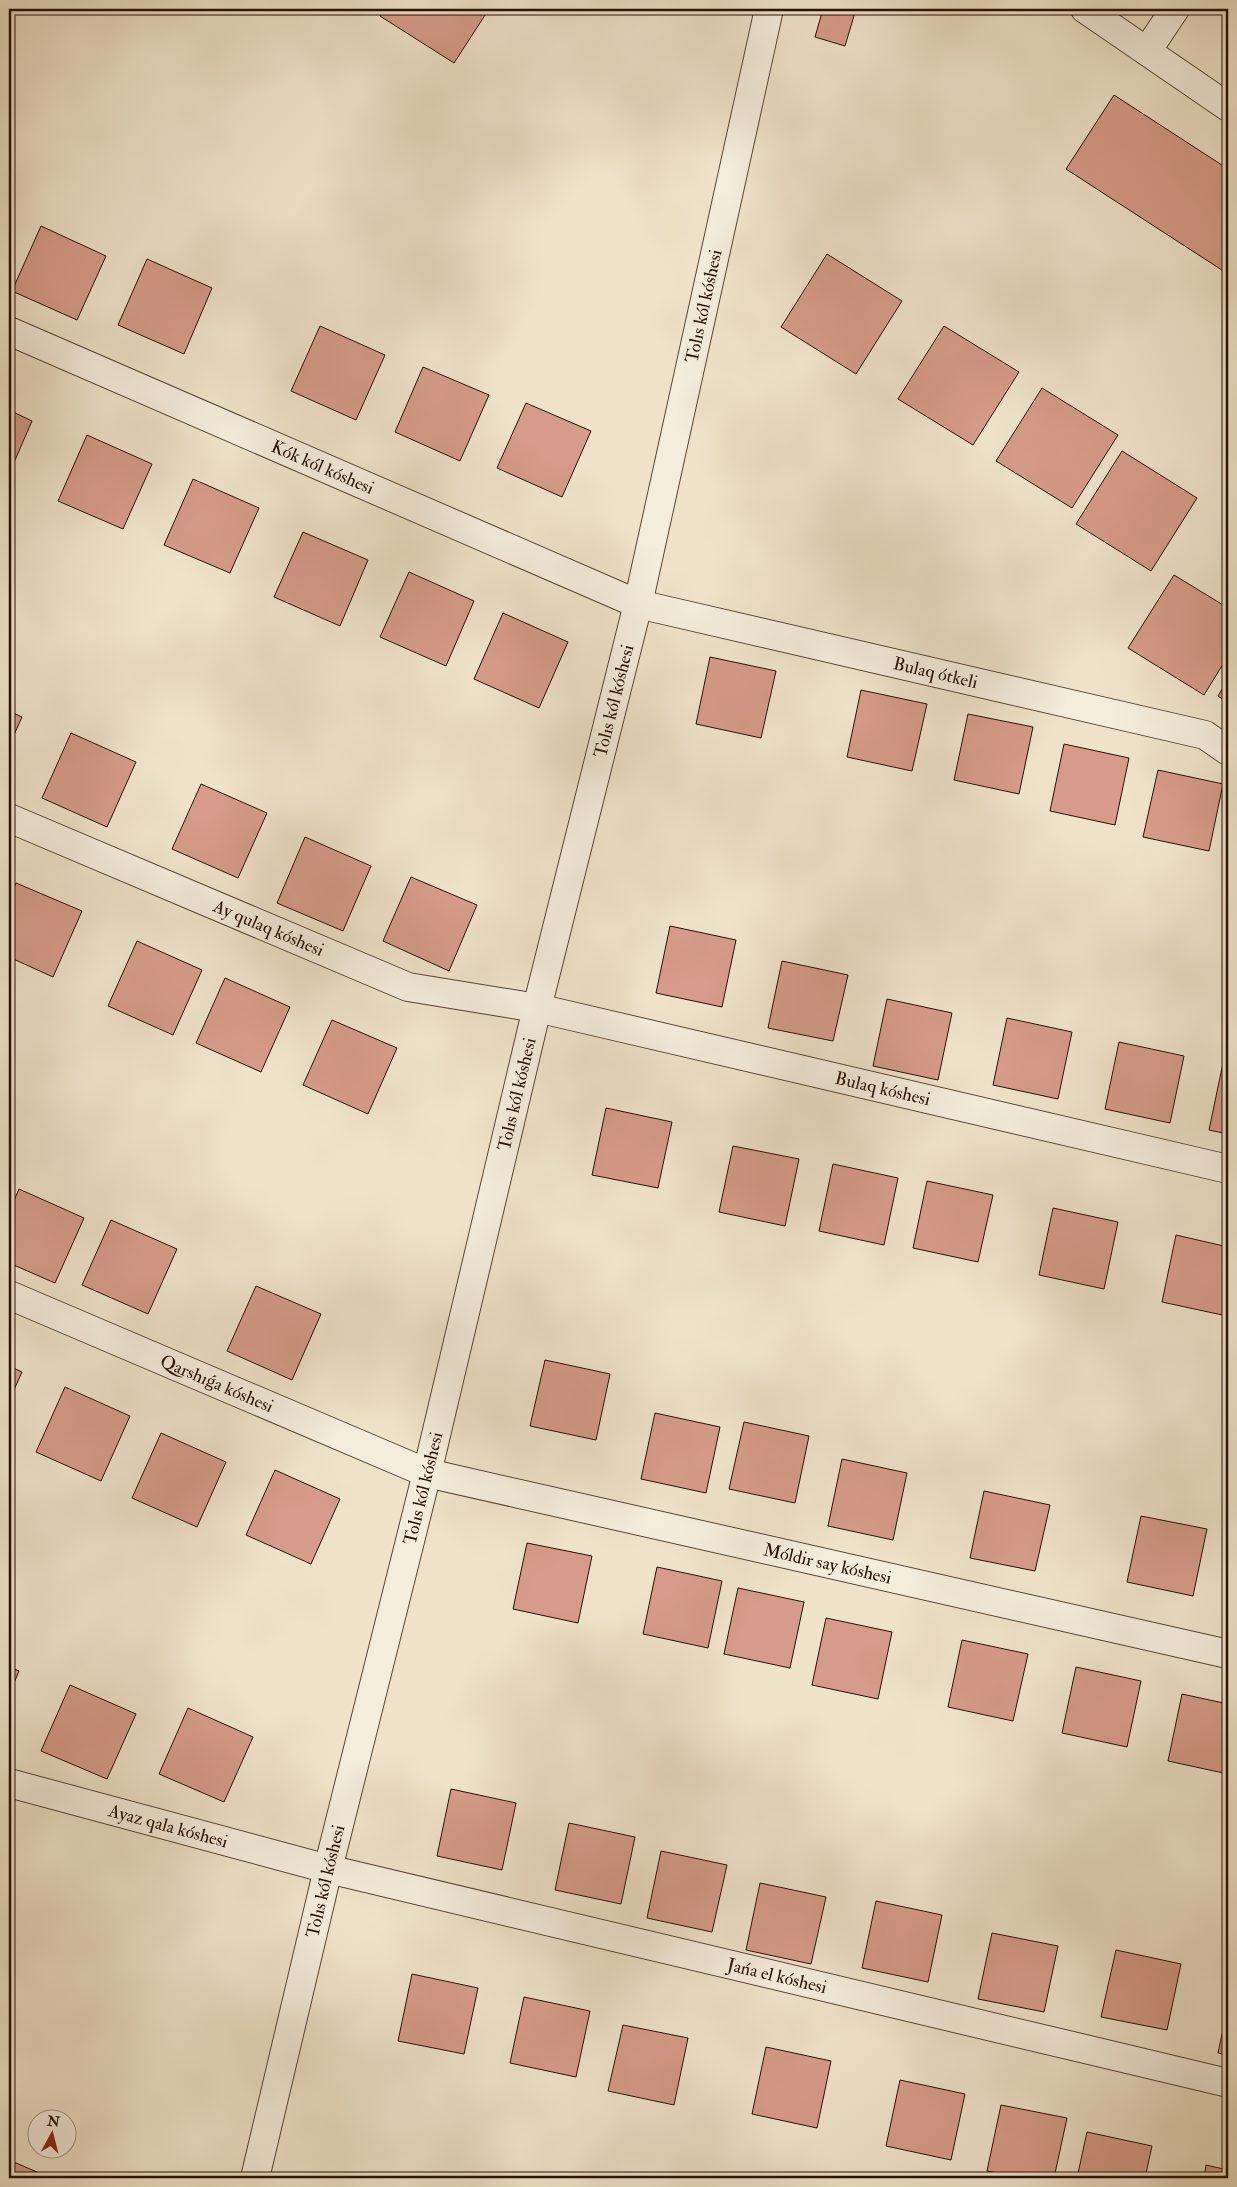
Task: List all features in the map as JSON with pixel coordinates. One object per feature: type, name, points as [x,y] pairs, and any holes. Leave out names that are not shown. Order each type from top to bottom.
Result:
[{"type":"street","name":"Tolıs kól kóshesi","points":[[255,2178],[328,1869],[427,1473],[537,1008],[638,604],[769,9]]},
{"type":"street","points":[[1085,9],[1228,107]]},
{"type":"street","points":[[1147,52],[1176,9]]},
{"type":"street","name":"Kók kól kóshesi","points":[[9,331],[638,604]]},
{"type":"street","name":"Bulaq ótkeli","points":[[638,604],[1205,735],[1228,751]]},
{"type":"street","name":"Ay qulaq kóshesi","points":[[9,818],[408,987],[537,1008]]},
{"type":"street","name":"Bulaq kóshesi","points":[[537,1008],[1228,1170]]},
{"type":"street","name":"Qarshıǵa kóshesi","points":[[9,1295],[427,1473]]},
{"type":"street","name":"Móldir say kóshesi","points":[[427,1473],[1228,1654]]},
{"type":"street","name":"Ayaz qala kóshesi","points":[[9,1783],[328,1869]]},
{"type":"street","name":"Jańa el kóshesi","points":[[328,1869],[1228,2083]]},
{"type":"building","points":[[384,9],[489,9],[454,63],[380,16]]},
{"type":"building","points":[[823,9],[856,9],[845,46],[815,37]]},
{"type":"building","points":[[1114,95],[1228,169],[1228,274],[1066,169]]},
{"type":"building","points":[[41,226],[106,256],[77,320],[12,291]]},
{"type":"building","points":[[827,254],[902,301],[856,374],[781,327]]},
{"type":"building","points":[[147,259],[212,288],[184,354],[118,325]]},
{"type":"building","points":[[320,326],[385,355],[356,420],[291,391]]},
{"type":"building","points":[[944,326],[1019,372],[973,445],[898,399]]},
{"type":"building","points":[[423,367],[489,395],[460,461],[395,432]]},
{"type":"building","points":[[1042,388],[1118,435],[1072,508],[996,461]]},
{"type":"building","points":[[526,403],[591,431],[562,497],[497,468]]},
{"type":"building","points":[[9,410],[32,421],[9,474]]},
{"type":"building","points":[[87,435],[152,464],[123,529],[58,501]]},
{"type":"building","points":[[1122,451],[1197,498],[1151,571],[1076,524]]},
{"type":"building","points":[[193,479],[259,508],[230,573],[164,545]]},
{"type":"building","points":[[303,532],[368,560],[340,626],[274,597]]},
{"type":"building","points":[[409,572],[474,601],[446,666],[380,637]]},
{"type":"building","points":[[1174,575],[1228,608],[1228,656],[1204,695],[1128,648]]},
{"type":"building","points":[[503,613],[568,642],[539,708],[474,679]]},
{"type":"building","points":[[710,657],[776,671],[761,738],[696,724]]},
{"type":"building","points":[[1228,679],[1228,703],[1218,696]]},
{"type":"building","points":[[861,690],[927,704],[912,771],[847,757]]},
{"type":"building","points":[[9,711],[22,717],[9,746]]},
{"type":"building","points":[[968,714],[1033,727],[1019,794],[954,780]]},
{"type":"building","points":[[71,733],[136,762],[107,827],[42,798]]},
{"type":"building","points":[[1064,744],[1129,758],[1115,825],[1050,811]]},
{"type":"building","points":[[1158,770],[1223,784],[1209,851],[1143,837]]},
{"type":"building","points":[[201,784],[267,813],[238,878],[172,849]]},
{"type":"building","points":[[305,837],[371,866],[343,931],[277,903]]},
{"type":"building","points":[[411,877],[477,905],[449,971],[383,941]]},
{"type":"building","points":[[16,883],[82,911],[53,977],[9,957],[9,899]]},
{"type":"building","points":[[670,926],[736,940],[722,1007],[656,993]]},
{"type":"building","points":[[137,941],[202,970],[173,1035],[108,1006]]},
{"type":"building","points":[[782,961],[848,975],[833,1041],[768,1028]]},
{"type":"building","points":[[225,978],[290,1007],[261,1072],[196,1043]]},
{"type":"building","points":[[887,999],[952,1013],[938,1080],[873,1066]]},
{"type":"building","points":[[1007,1018],[1072,1032],[1058,1099],[993,1085]]},
{"type":"building","points":[[332,1020],[397,1048],[368,1114],[303,1085]]},
{"type":"building","points":[[1119,1042],[1184,1056],[1170,1123],[1105,1109]]},
{"type":"building","points":[[1223,1063],[1228,1064],[1228,1134],[1209,1130]]},
{"type":"building","points":[[606,1108],[672,1122],[658,1188],[592,1175]]},
{"type":"building","points":[[733,1146],[799,1159],[785,1226],[719,1212]]},
{"type":"building","points":[[833,1164],[898,1178],[884,1245],[819,1231]]},
{"type":"building","points":[[927,1181],[993,1195],[978,1262],[913,1248]]},
{"type":"building","points":[[19,1189],[84,1218],[55,1283],[9,1263],[9,1212]]},
{"type":"building","points":[[1053,1208],[1118,1222],[1104,1289],[1039,1275]]},
{"type":"building","points":[[111,1220],[177,1249],[148,1314],[82,1285]]},
{"type":"building","points":[[1176,1235],[1228,1247],[1227,1316],[1162,1302]]},
{"type":"building","points":[[256,1286],[321,1314],[292,1380],[227,1351]]},
{"type":"building","points":[[545,1360],[610,1374],[596,1440],[530,1426]]},
{"type":"building","points":[[9,1366],[22,1372],[9,1401]]},
{"type":"building","points":[[65,1387],[130,1416],[101,1481],[36,1452]]},
{"type":"building","points":[[655,1413],[720,1427],[706,1493],[641,1479]]},
{"type":"building","points":[[744,1422],[809,1436],[795,1503],[729,1489]]},
{"type":"building","points":[[161,1433],[226,1462],[197,1527],[132,1498]]},
{"type":"building","points":[[842,1459],[907,1473],[893,1540],[828,1526]]},
{"type":"building","points":[[275,1470],[340,1499],[311,1564],[246,1535]]},
{"type":"building","points":[[984,1491],[1050,1505],[1035,1571],[970,1558]]},
{"type":"building","points":[[1141,1516],[1207,1529],[1193,1596],[1127,1582]]},
{"type":"building","points":[[527,1543],[592,1556],[578,1623],[513,1609]]},
{"type":"building","points":[[657,1567],[722,1581],[708,1648],[643,1634]]},
{"type":"building","points":[[1228,1575],[1228,1601],[1223,1600]]},
{"type":"building","points":[[738,1588],[804,1602],[790,1668],[724,1654]]},
{"type":"building","points":[[826,1618],[892,1632],[878,1699],[812,1685]]},
{"type":"building","points":[[962,1640],[1028,1654],[1013,1721],[948,1707]]},
{"type":"building","points":[[9,1667],[19,1671],[9,1695]]},
{"type":"building","points":[[1076,1667],[1141,1681],[1127,1747],[1062,1733]]},
{"type":"building","points":[[70,1685],[136,1714],[107,1779],[41,1751]]},
{"type":"building","points":[[1182,1694],[1228,1704],[1228,1774],[1168,1761]]},
{"type":"building","points":[[188,1708],[253,1737],[224,1802],[159,1774]]},
{"type":"building","points":[[451,1789],[516,1803],[502,1870],[437,1856]]},
{"type":"building","points":[[569,1823],[635,1837],[621,1904],[555,1890]]},
{"type":"building","points":[[661,1851],[727,1865],[712,1932],[647,1918]]},
{"type":"building","points":[[760,1883],[826,1897],[811,1964],[746,1950]]},
{"type":"building","points":[[876,1901],[942,1915],[928,1982],[862,1968]]},
{"type":"building","points":[[992,1933],[1058,1946],[1044,2012],[978,1999]]},
{"type":"building","points":[[1116,1950],[1181,1964],[1167,2030],[1101,2017]]},
{"type":"building","points":[[412,1974],[478,1988],[464,2054],[398,2041]]},
{"type":"building","points":[[524,1997],[590,2011],[576,2077],[510,2063]]},
{"type":"building","points":[[1228,2006],[1228,2055],[1218,2053]]},
{"type":"building","points":[[623,2025],[688,2038],[674,2105],[608,2091]]},
{"type":"building","points":[[766,2047],[831,2061],[817,2128],[752,2114]]},
{"type":"building","points":[[900,2080],[965,2094],[951,2160],[886,2146]]},
{"type":"building","points":[[1001,2105],[1067,2118],[1054,2178],[1021,2178],[987,2171]]},
{"type":"building","points":[[1087,2132],[1152,2146],[1145,2178],[1077,2178]]},
{"type":"building","points":[[9,2160],[51,2178],[9,2178]]},
{"type":"building","points":[[1206,2165],[1228,2170],[1228,2178],[1204,2178]]}]
